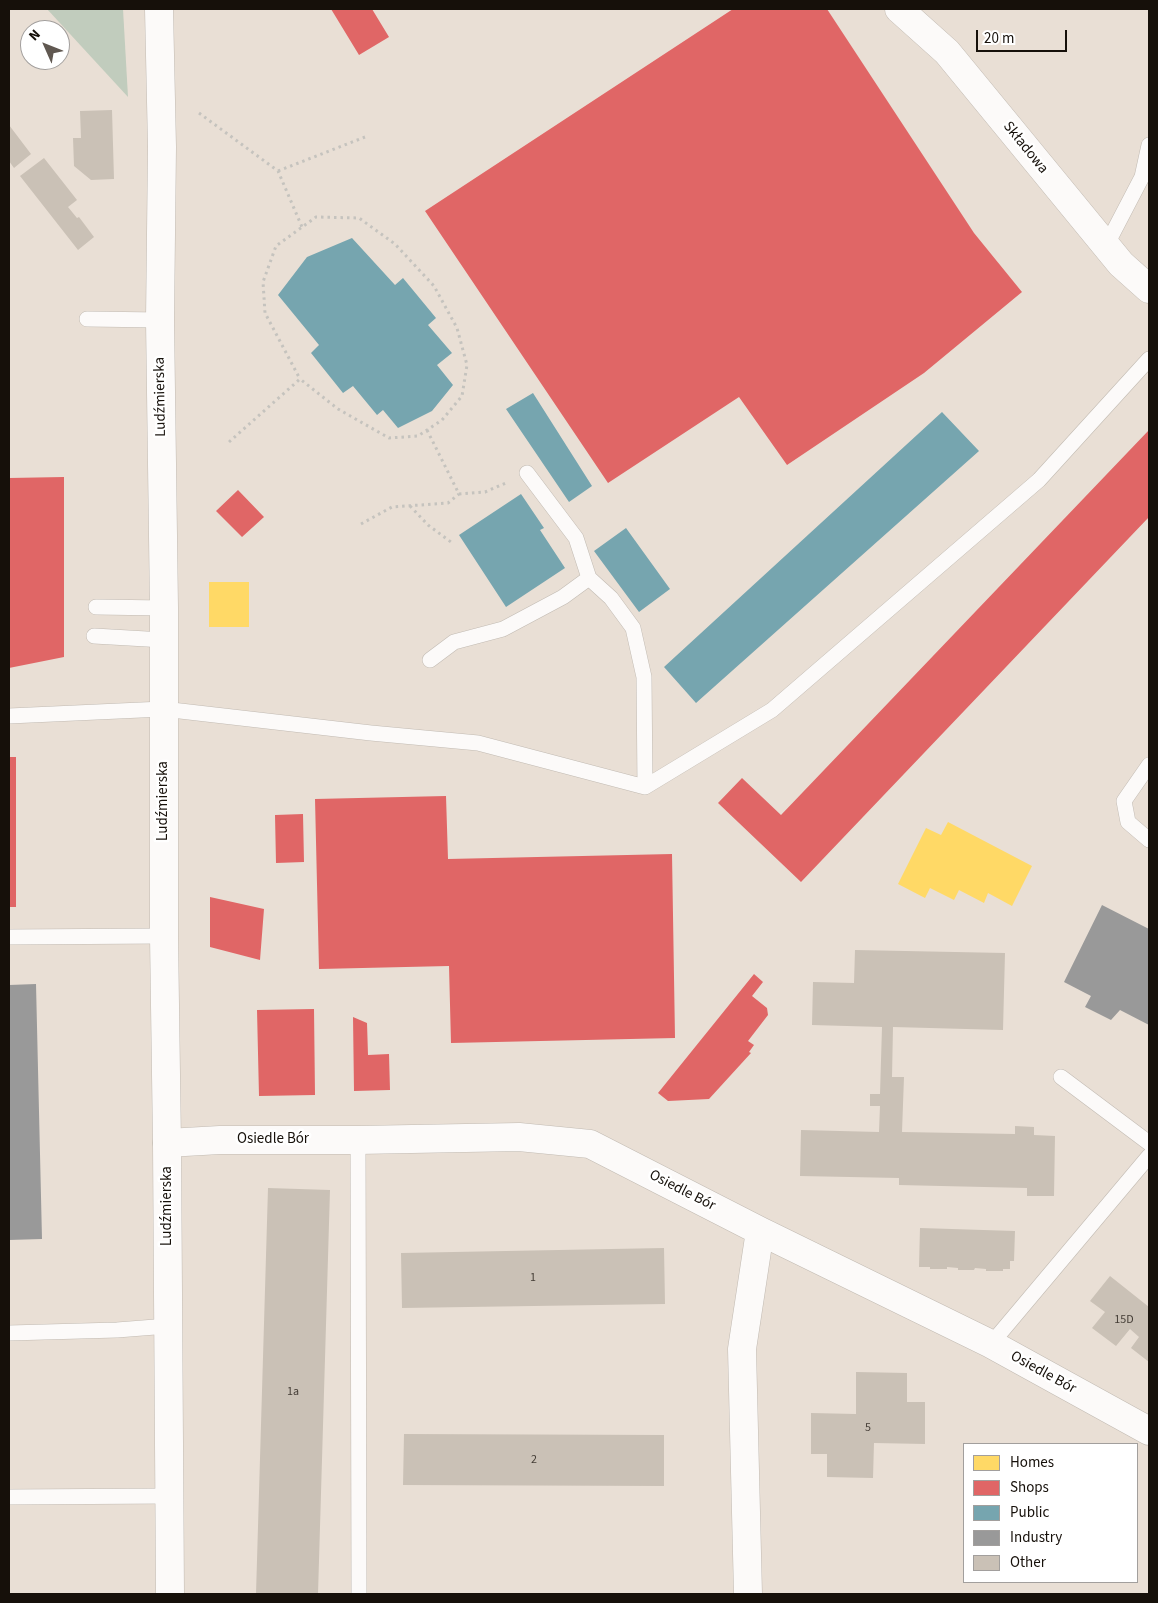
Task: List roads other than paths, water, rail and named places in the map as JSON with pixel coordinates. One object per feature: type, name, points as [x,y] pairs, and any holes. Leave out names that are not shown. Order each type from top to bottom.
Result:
[{"type":"street","name":"Ludźmierska","points":[[159,9],[162,147],[160,320],[164,608],[164,936],[170,1594]]},
{"type":"street","name":"Składowa","points":[[900,9],[947,52],[1121,264],[1149,289]]},
{"type":"street","name":"Osiedle Bór","points":[[167,1143],[220,1140],[518,1138],[590,1144],[760,1231],[991,1344],[1149,1431]]},
{"type":"street","points":[[748,1594],[742,1348],[760,1231]]},
{"type":"lane","points":[[1106,246],[1142,177],[1149,146]]},
{"type":"lane","points":[[87,319],[160,320]]},
{"type":"lane","points":[[9,716],[163,709],[371,733],[478,743],[645,787],[772,710],[1039,480],[1149,359]]},
{"type":"lane","points":[[527,473],[576,538],[589,578],[611,598],[633,628],[644,677],[645,787]]},
{"type":"lane","points":[[430,660],[454,642],[503,629],[563,597],[589,578]]},
{"type":"lane","points":[[96,608],[164,608]]},
{"type":"lane","points":[[94,636],[164,640]]},
{"type":"lane","points":[[1149,765],[1124,801],[1128,822],[1149,840]]},
{"type":"lane","points":[[9,937],[164,936]]},
{"type":"lane","points":[[1061,1077],[1149,1143]]},
{"type":"lane","points":[[358,1140],[359,1594]]},
{"type":"lane","points":[[991,1344],[1149,1156]]},
{"type":"lane","points":[[9,1333],[117,1330],[168,1326]]},
{"type":"lane","points":[[9,1497],[170,1496]]}]
